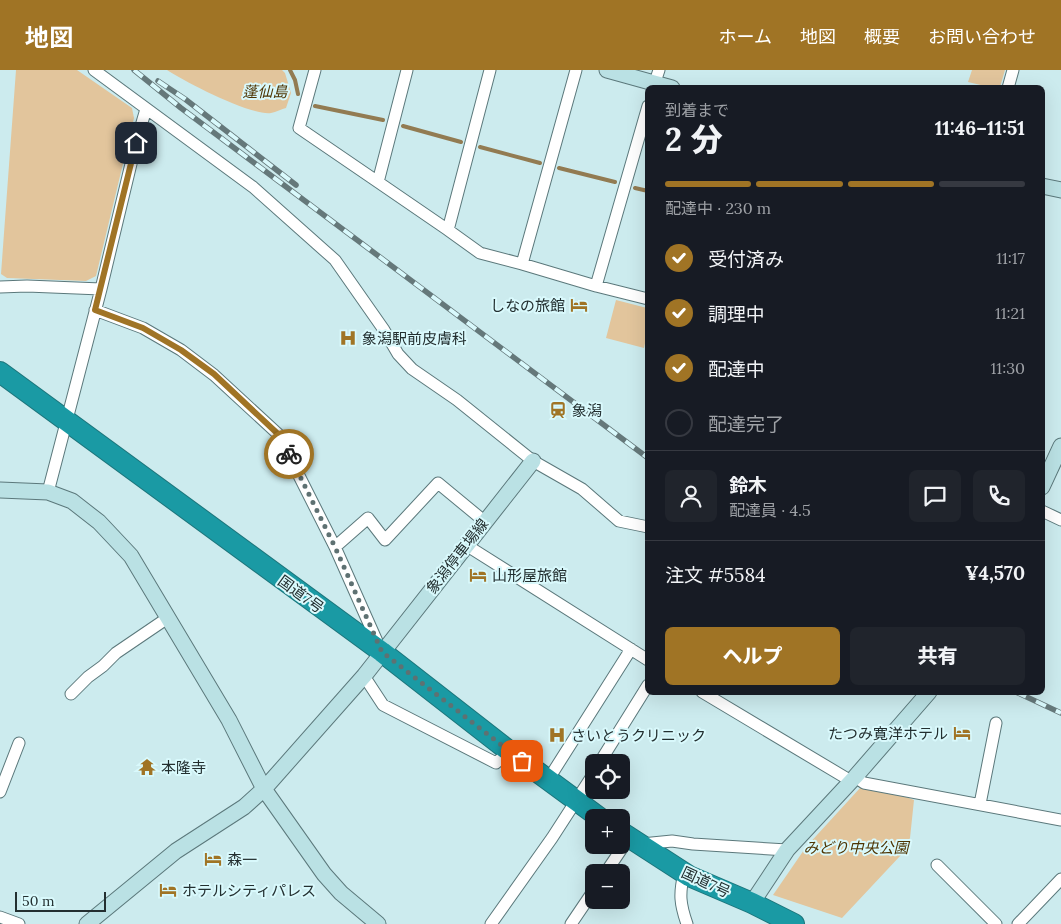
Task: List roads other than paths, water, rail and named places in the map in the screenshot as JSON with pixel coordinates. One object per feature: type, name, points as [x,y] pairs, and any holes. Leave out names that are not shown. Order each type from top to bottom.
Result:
[{"type":"highway","name":"国道7号","points":[[0,372],[382,652],[509,751],[588,809]]},
{"type":"highway","name":"国道7号","points":[[630,838],[684,873],[794,924]]},
{"type":"street","points":[[94,70],[253,187],[335,260],[384,330],[398,354],[412,369],[457,400],[533,461],[582,489],[619,522],[645,526]]},
{"type":"street","points":[[315,70],[299,128],[480,253],[645,298]]},
{"type":"street","points":[[378,182],[407,70]]},
{"type":"street","points":[[448,230],[490,70]]},
{"type":"street","points":[[522,264],[576,70]]},
{"type":"street","points":[[607,70],[655,80]]},
{"type":"street","points":[[1009,85],[1013,70]]},
{"type":"street","points":[[48,492],[146,109]]},
{"type":"street","points":[[596,286],[645,116]]},
{"type":"street","points":[[1045,187],[1061,190]]},
{"type":"street","points":[[0,287],[27,286],[101,289]]},
{"type":"street","points":[[95,310],[143,328],[181,350],[214,374],[278,434],[335,547],[382,652]]},
{"type":"street","points":[[1045,481],[1061,446]]},
{"type":"street","name":"象潟停車場線","points":[[87,924],[176,851],[244,807],[264,789],[364,676],[533,461]]},
{"type":"street","points":[[335,547],[368,518],[385,540],[438,483],[484,522]]},
{"type":"street","points":[[0,490],[48,492],[72,501],[99,522],[131,556],[229,720],[264,789],[324,874],[341,893],[378,924]]},
{"type":"street","points":[[1045,512],[1061,520]]},
{"type":"street","points":[[466,545],[645,658]]},
{"type":"street","points":[[71,694],[88,677],[104,666],[116,653],[169,617]]},
{"type":"street","points":[[548,780],[631,649]]},
{"type":"street","points":[[364,676],[383,705],[496,763],[509,751]]},
{"type":"street","points":[[605,754],[645,690]]},
{"type":"street","points":[[710,695],[864,784],[1061,820]]},
{"type":"street","points":[[752,903],[787,850],[853,779],[926,695]]},
{"type":"street","points":[[980,804],[996,723]]},
{"type":"street","points":[[0,792],[19,743]]},
{"type":"street","points":[[491,924],[519,887],[585,788]]},
{"type":"street","points":[[630,838],[787,850]]},
{"type":"street","points":[[936,865],[995,924]]},
{"type":"street","points":[[684,873],[680,891],[688,924]]},
{"type":"street","points":[[1018,924],[1061,879]]},
{"type":"street","points":[[571,924],[585,903]]},
{"type":"street","points":[[0,916],[19,924]]},
{"type":"waterway","points":[[290,70],[295,80],[298,94]]},
{"type":"waterway","points":[[315,106],[383,120]]},
{"type":"waterway","points":[[403,126],[461,142]]},
{"type":"waterway","points":[[480,147],[540,163]]},
{"type":"waterway","points":[[559,168],[615,182]]},
{"type":"waterway","points":[[635,188],[645,190]]},
{"type":"railway","points":[[134,70],[181,108],[645,456]]},
{"type":"railway","points":[[158,81],[185,99],[296,185]]},
{"type":"railway","points":[[1022,695],[1061,713]]},
{"type":"place","name":"しなの旅館","points":[[579,305]]},
{"type":"place","name":"象潟駅前皮膚科","points":[[348,338]]},
{"type":"place","name":"象潟","points":[[558,410]]},
{"type":"place","name":"山形屋旅館","points":[[478,575]]},
{"type":"place","name":"たつみ寛洋ホテル","points":[[962,733]]},
{"type":"place","name":"さいとうクリニック","points":[[557,735]]},
{"type":"place","name":"本隆寺","points":[[147,767]]},
{"type":"place","name":"森一","points":[[213,859]]},
{"type":"place","name":"ホテルシティパレス","points":[[168,890]]},
{"type":"park label","name":"蓬仙島","points":[[265,91]]},
{"type":"park label","name":"みどり中央公園","points":[[856,847]]}]
